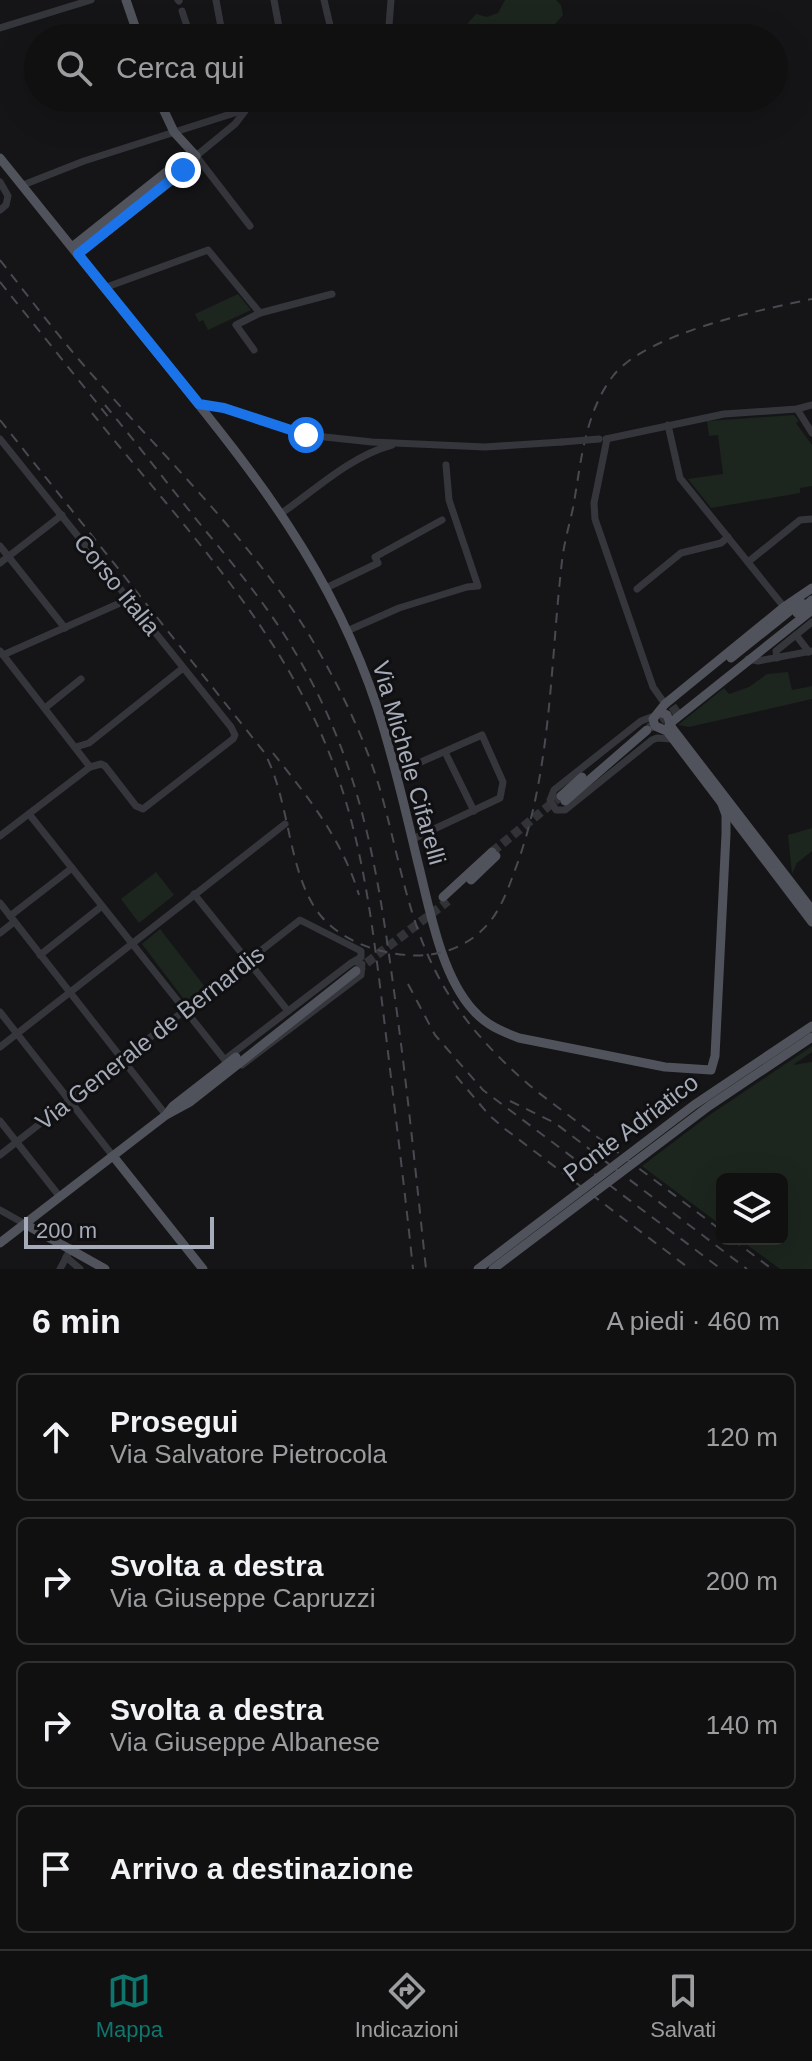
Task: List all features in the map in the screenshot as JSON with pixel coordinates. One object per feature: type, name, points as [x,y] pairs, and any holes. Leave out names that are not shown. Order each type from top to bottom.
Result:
[{"type":"main road","points":[[126,0],[134,24]]},
{"type":"main road","points":[[75,251],[196,156],[174,132],[165,112]]},
{"type":"main road","name":"Via Michele Cifarelli","points":[[0,158],[199,404],[282,513],[326,588],[377,707],[447,963],[459,991],[472,1010],[501,1031],[519,1038],[641,1063],[711,1070],[715,1056],[726,834]]},
{"type":"main road","points":[[812,590],[784,607],[660,710],[667,715],[664,727],[671,739],[812,922]]},
{"type":"main road","points":[[812,590],[680,703],[812,600]]},
{"type":"main road","points":[[575,792],[645,728],[563,798],[575,792],[664,727],[812,610]]},
{"type":"main road","points":[[664,727],[812,910]]},
{"type":"main road","points":[[722,804],[726,815],[726,834],[740,828]]},
{"type":"main road","points":[[446,899],[494,854]]},
{"type":"main road","points":[[0,1243],[166,1115],[183,1107],[355,967]]},
{"type":"main road","name":"Ponte Adriatico","points":[[478,1269],[694,1105],[812,1026]]},
{"type":"main road","name":"Ponte Adriatico","points":[[493,1269],[709,1106],[812,1037]]},
{"type":"main road","points":[[113,1156],[203,1269]]},
{"type":"main road","points":[[25,1224],[68,1253],[105,1269]]},
{"type":"street","points":[[0,28],[91,0]]},
{"type":"street","points":[[216,0],[220,24]]},
{"type":"street","points":[[274,0],[278,24]]},
{"type":"street","points":[[324,0],[330,24]]},
{"type":"street","points":[[389,24],[391,0]]},
{"type":"street","points":[[182,11],[186,24]]},
{"type":"street","points":[[23,185],[84,161],[236,112]]},
{"type":"street","points":[[244,112],[235,124],[196,156],[250,226]]},
{"type":"street","points":[[0,182],[8,196],[6,205],[0,210]]},
{"type":"street","points":[[104,288],[208,250],[260,313]]},
{"type":"street","points":[[254,350],[236,325],[260,313],[332,294]]},
{"type":"street","points":[[199,404],[224,408],[306,435],[372,442],[485,447],[603,439],[714,417],[812,405]]},
{"type":"street","points":[[797,409],[812,433]]},
{"type":"street","points":[[668,425],[680,478],[784,607]]},
{"type":"street","name":"Corso Italia","points":[[0,439],[234,731],[233,739],[146,808],[136,806],[105,766],[89,764]]},
{"type":"street","points":[[603,439],[593,508],[595,519],[660,710],[641,721],[554,790],[550,800],[552,806],[556,810],[565,810],[652,740],[671,739]]},
{"type":"street","points":[[282,513],[355,461],[374,450],[402,443]]},
{"type":"street","points":[[347,631],[399,608],[478,586],[449,500],[446,465]]},
{"type":"street","points":[[0,563],[62,515]]},
{"type":"street","points":[[748,562],[800,520],[812,519]]},
{"type":"street","points":[[326,588],[378,563],[375,557],[442,520]]},
{"type":"street","points":[[637,589],[681,553],[721,543],[728,537]]},
{"type":"street","points":[[0,546],[65,628]]},
{"type":"street","points":[[89,764],[2,653],[129,599]]},
{"type":"street","points":[[777,658],[776,651],[812,622]]},
{"type":"street","points":[[748,659],[758,661],[810,652],[796,635]]},
{"type":"street","points":[[76,747],[89,743],[183,668]]},
{"type":"street","points":[[45,708],[81,679]]},
{"type":"street","points":[[396,773],[482,735],[503,782],[500,798],[413,839]]},
{"type":"street","points":[[89,743],[86,749],[89,764]]},
{"type":"street","points":[[445,752],[474,811]]},
{"type":"street","points":[[0,836],[89,764]]},
{"type":"street","points":[[29,814],[229,1068]]},
{"type":"street","points":[[0,1047],[285,824]]},
{"type":"street","points":[[0,933],[72,868]]},
{"type":"street","points":[[194,894],[288,1011]]},
{"type":"street","points":[[0,903],[166,1115]]},
{"type":"street","points":[[40,955],[102,906]]},
{"type":"street","name":"Via Generale de Bernardis","points":[[0,1155],[300,920],[361,951],[355,967]]},
{"type":"street","points":[[229,1068],[228,1057],[288,1011],[355,967]]},
{"type":"street","points":[[0,1012],[113,1156]]},
{"type":"street","points":[[0,1121],[60,1197]]},
{"type":"street","points":[[0,1210],[25,1224]]},
{"type":"street","points":[[60,1269],[68,1253],[80,1269]]},
{"type":"shaded area","points":[[505,0],[556,0],[561,5],[563,15],[555,24],[467,24],[476,14],[487,17],[498,13]]},
{"type":"shaded area","points":[[238,294],[251,310],[208,330],[203,320],[199,322],[195,314]]},
{"type":"shaded area","points":[[794,415],[799,421],[796,423],[812,445],[812,486],[800,488],[800,493],[711,508],[688,479],[723,474],[718,435],[709,436],[707,421]]},
{"type":"shaded area","points":[[788,672],[792,690],[812,686],[812,699],[689,727],[678,725],[724,688],[729,694],[749,687],[767,674]]},
{"type":"shaded area","points":[[812,828],[812,851],[797,863],[792,874],[788,835]]},
{"type":"shaded area","points":[[156,872],[174,895],[139,923],[121,899]]},
{"type":"shaded area","points":[[160,929],[205,987],[186,1002],[142,944]]},
{"type":"shaded area","points":[[812,1046],[812,1052],[793,1065],[812,1062],[812,1269],[780,1269],[747,1245],[788,1245],[788,1173],[716,1173],[716,1222],[642,1166],[708,1116]]},
{"type":"tunnel","points":[[649,728],[682,705]]},
{"type":"tunnel","points":[[492,852],[561,796]]},
{"type":"tunnel","points":[[356,971],[448,901]]},
{"type":"railway","points":[[0,260],[82,364],[236,536],[311,638],[340,691],[365,747],[427,953],[438,976],[469,1023],[493,1051],[535,1090],[716,1226]]},
{"type":"railway","points":[[0,282],[109,418]]},
{"type":"railway","points":[[0,420],[264,752],[280,793],[302,880],[321,916],[339,932],[371,948],[395,954],[430,955],[462,945],[488,924],[507,891],[527,833],[543,756],[564,548],[585,440],[603,391],[629,361],[676,336],[734,317],[812,299]]},
{"type":"railway","points":[[105,405],[268,611],[303,666],[340,745],[365,824],[381,905],[403,1061],[426,1269]]},
{"type":"railway","points":[[92,413],[206,552],[259,624],[305,700],[338,776],[359,851],[372,929],[413,1269]]},
{"type":"railway","points":[[273,753],[334,837],[359,895]]},
{"type":"railway","points":[[408,984],[435,1035],[483,1090],[721,1269]]},
{"type":"railway","points":[[456,1076],[505,1129],[690,1269]]},
{"type":"railway","points":[[510,1101],[555,1123],[747,1269]]},
{"type":"railway","points":[[740,1245],[772,1269]]},
{"type":"route","points":[[183,170],[78,254],[199,404],[224,408],[306,435]]}]
